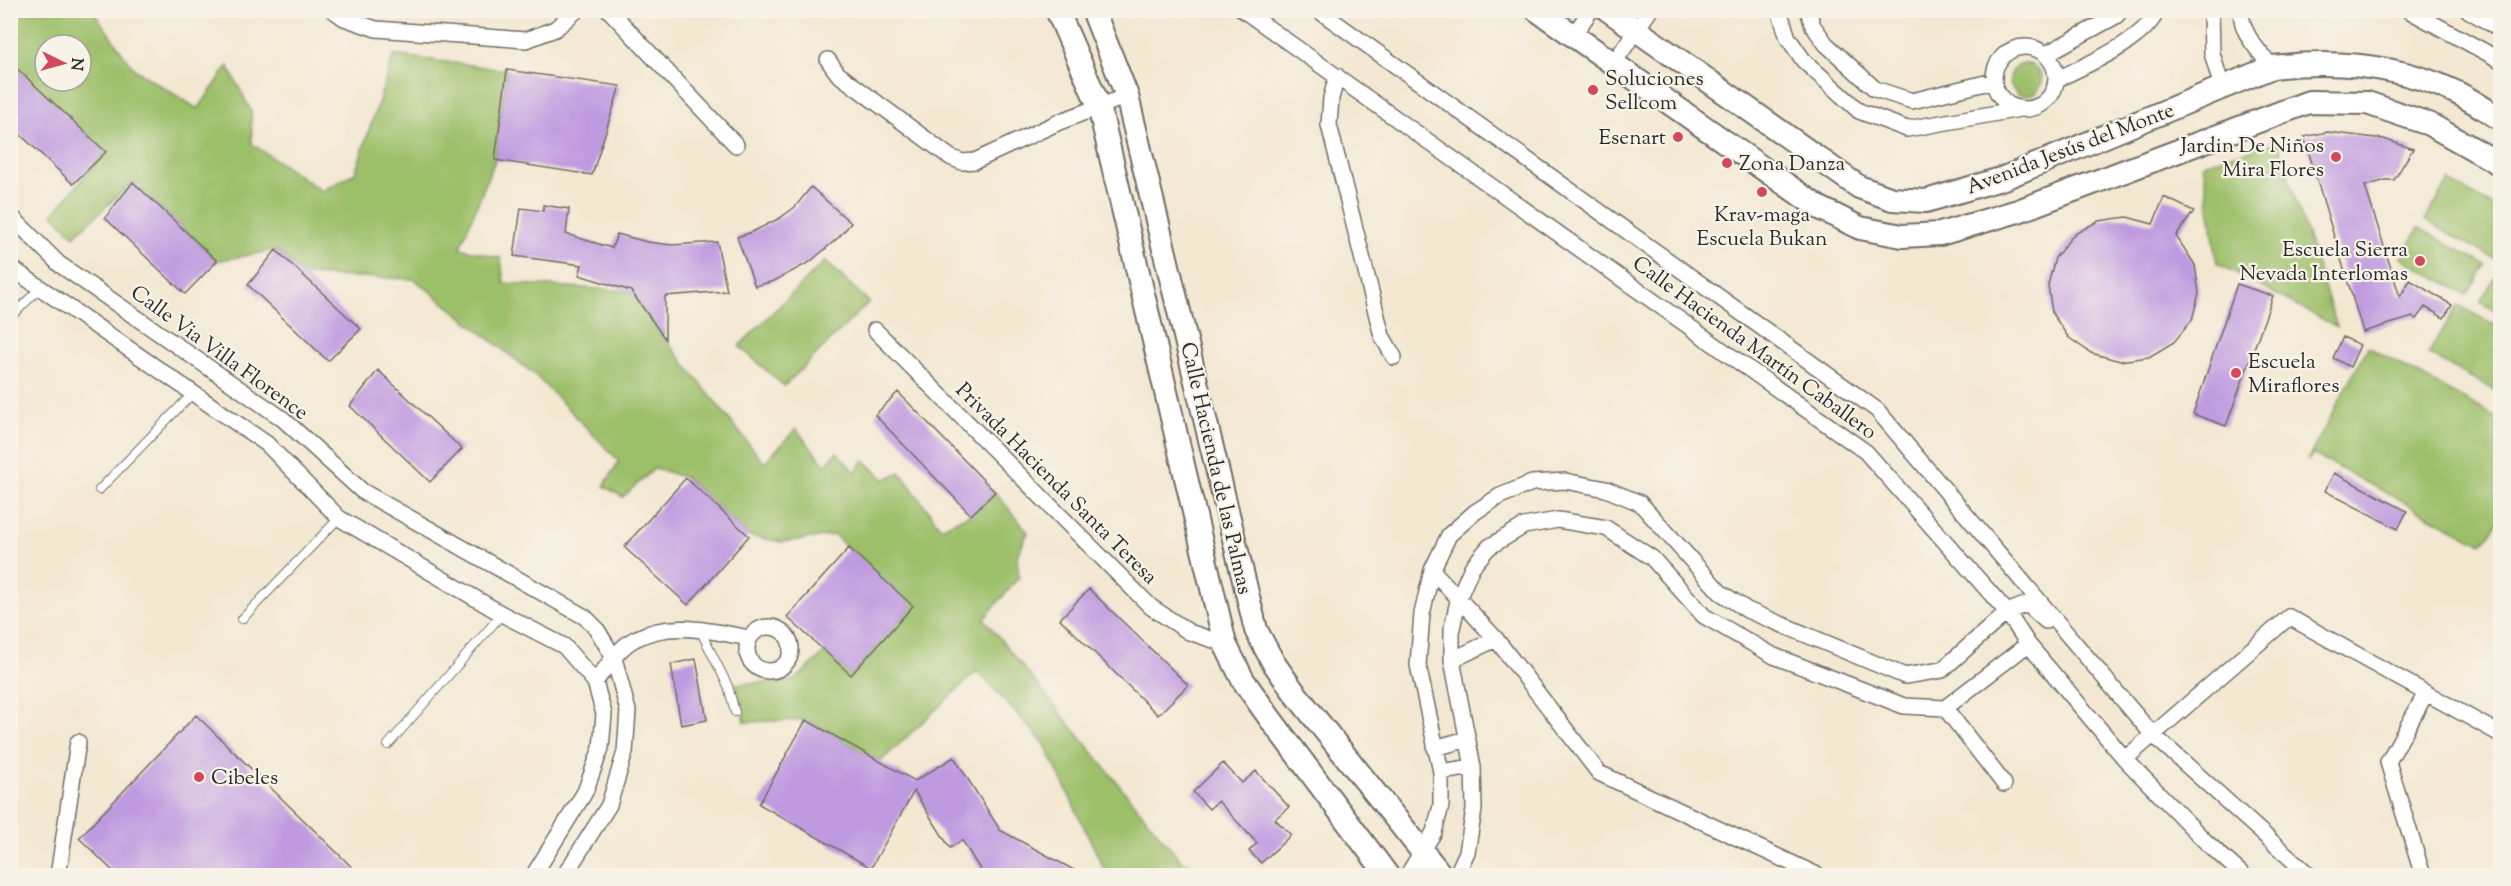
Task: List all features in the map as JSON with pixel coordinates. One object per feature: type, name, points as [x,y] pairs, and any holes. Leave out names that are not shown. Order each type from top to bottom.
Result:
[{"type":"main road","name":"Calle Hacienda de las Palmas","points":[[1057,10],[1099,106],[1225,644],[1243,680],[1388,876]]},
{"type":"main road","name":"Calle Hacienda de las Palmas","points":[[1093,10],[1127,96],[1256,630],[1273,662],[1294,692],[1442,876]]},
{"type":"main road","name":"Avenida Jesús del Monte","points":[[1537,10],[1572,37],[1818,207],[1860,228],[1902,236],[1940,234],[2018,212],[2309,102],[2367,103],[2429,124],[2500,164]]},
{"type":"main road","name":"Avenida Jesús del Monte","points":[[1608,10],[1635,32],[1860,187],[1892,198],[1926,201],[2004,178],[2272,67],[2315,63],[2366,65],[2411,74],[2454,91],[2500,119]]},
{"type":"main road","points":[[1175,432],[1207,425]]},
{"type":"street","points":[[333,10],[344,18],[376,29],[526,40],[555,29],[577,10]]},
{"type":"street","points":[[609,10],[736,145]]},
{"type":"street","name":"Calle Hacienda Martín Caballero","points":[[1243,10],[1866,452],[2007,612],[2028,644],[2125,759],[2206,842],[2244,876]]},
{"type":"street","name":"Calle Hacienda Martín Caballero","points":[[1318,10],[1877,410],[2152,734],[2310,876]]},
{"type":"street","points":[[1572,37],[1591,10]]},
{"type":"street","points":[[1613,64],[1650,10]]},
{"type":"street","points":[[1779,10],[1788,38],[1804,61],[1859,111],[1907,129],[2037,107],[2051,97],[2056,71],[2046,54],[2029,47],[2011,50],[1998,63],[1994,81],[1998,94],[2007,104],[2020,109]]},
{"type":"street","points":[[1808,10],[1813,26],[1826,44],[1875,89],[1912,100],[1994,81]]},
{"type":"street","points":[[2046,54],[2115,16],[2121,10]]},
{"type":"street","points":[[2056,80],[2140,35],[2153,22],[2157,10]]},
{"type":"street","points":[[2211,10],[2212,53],[2222,88]]},
{"type":"street","points":[[2241,10],[2243,27],[2272,67]]},
{"type":"street","points":[[2408,10],[2500,60]]},
{"type":"street","points":[[2468,10],[2500,29]]},
{"type":"street","points":[[828,60],[838,74],[950,157],[962,162],[975,161],[1099,106],[1127,96]]},
{"type":"street","points":[[1337,76],[1330,98],[1329,125],[1383,336],[1394,357]]},
{"type":"street","name":"Calle Via Villa Florence","points":[[10,215],[59,264],[283,419],[362,491],[585,617],[596,628],[614,658],[628,711],[625,752],[609,805],[564,876]]},
{"type":"street","points":[[10,267],[267,444],[339,518],[502,614],[564,646],[595,682],[604,714],[601,748],[585,792],[533,876]]},
{"type":"street","name":"Privada Hacienda Santa Teresa","points":[[875,330],[1151,607],[1189,632],[1225,644]]},
{"type":"street","points":[[1407,876],[1434,832],[1441,806],[1441,772],[1418,665],[1422,614],[1432,570],[1449,535],[1475,512],[1500,496],[1532,483],[1565,481],[1606,489],[1640,504],[1720,592],[1747,610],[1905,676],[1942,669],[2007,612],[2027,604],[2092,663]]},
{"type":"street","points":[[1456,876],[1467,852],[1474,810],[1473,767],[1452,660],[1452,628],[1459,597],[1472,567],[1489,547],[1524,526],[1558,520],[1606,528],[1652,558],[1704,616],[1774,656],[1904,706],[1945,708],[2028,644]]},
{"type":"street","points":[[1432,570],[1496,639],[1599,773],[1819,876]]},
{"type":"street","points":[[2125,759],[2289,617],[2500,734]]},
{"type":"street","points":[[595,682],[614,658],[634,639],[657,631],[699,629],[748,638]]},
{"type":"street","points":[[1452,660],[1496,639]]},
{"type":"street","points":[[2423,876],[2388,762],[2426,693]]},
{"type":"street","points":[[1945,708],[2004,784]]},
{"type":"street","points":[[1436,748],[1467,739]]},
{"type":"street","points":[[58,876],[78,742]]},
{"type":"street","points":[[1441,772],[1473,767]]},
{"type":"lane","points":[[10,318],[40,288]]},
{"type":"lane","points":[[99,490],[193,393]]},
{"type":"lane","points":[[242,619],[339,518]]},
{"type":"lane","points":[[388,745],[502,614]]},
{"type":"lane","points":[[699,629],[728,686],[735,712]]},
{"type":"green space","points":[[11,11],[93,11],[134,69],[198,109],[228,66],[251,111],[252,144],[322,191],[355,173],[394,55],[507,70],[495,160],[460,248],[501,258],[504,283],[631,291],[665,339],[764,463],[796,429],[825,465],[837,452],[855,472],[864,460],[884,480],[900,472],[941,528],[974,512],[995,492],[1028,532],[1017,556],[1019,577],[984,619],[1181,861],[1213,875],[1107,875],[1044,743],[977,671],[880,762],[806,720],[745,722],[736,684],[795,680],[825,652],[851,675],[912,606],[834,535],[782,542],[749,536],[686,478],[655,468],[623,497],[604,486],[619,461],[535,375],[414,279],[304,275],[276,250],[217,261],[133,182],[74,236],[53,214],[105,152],[11,88],[11,52],[18,43],[11,36]]},
{"type":"green space","points":[[2026,64],[2037,69],[2042,80],[2037,91],[2026,96],[2015,91],[2010,80],[2015,69]]},
{"type":"green space","points":[[2277,142],[2337,327],[2217,263],[2203,163]]},
{"type":"green space","points":[[2449,181],[2500,210],[2500,262],[2425,220]]},
{"type":"green space","points":[[2419,228],[2486,265],[2467,295],[2401,258]]},
{"type":"green space","points":[[825,261],[869,302],[784,386],[739,346]]},
{"type":"green space","points":[[2495,277],[2500,280],[2500,313],[2480,302]]},
{"type":"green space","points":[[2458,305],[2500,328],[2500,393],[2428,354]]},
{"type":"green space","points":[[2368,347],[2500,419],[2500,520],[2482,544],[2313,454],[2307,461]]},
{"type":"building","points":[[10,62],[33,84],[33,93],[43,93],[106,152],[73,184],[10,125]]},
{"type":"building","points":[[507,70],[620,86],[592,175],[495,160]]},
{"type":"building","points":[[2327,132],[2384,139],[2413,149],[2394,180],[2365,186],[2400,297],[2410,280],[2452,305],[2444,318],[2425,307],[2416,319],[2413,317],[2363,332],[2304,137]]},
{"type":"building","points":[[133,182],[217,261],[185,294],[105,218]]},
{"type":"building","points":[[811,187],[851,223],[839,237],[810,262],[774,281],[755,286],[737,237],[780,218],[795,207]]},
{"type":"building","points":[[2164,197],[2194,211],[2176,236],[2195,265],[2199,293],[2192,320],[2174,342],[2149,357],[2120,361],[2091,353],[2068,337],[2052,313],[2048,285],[2055,258],[2073,235],[2098,221],[2127,217],[2153,224]]},
{"type":"building","points":[[543,205],[569,209],[566,234],[612,248],[617,234],[647,242],[672,245],[717,242],[727,291],[665,296],[665,339],[631,291],[579,275],[582,265],[514,256],[521,208],[543,211]]},
{"type":"building","points":[[276,250],[361,329],[328,361],[248,285]]},
{"type":"building","points":[[2237,284],[2273,296],[2226,426],[2193,414]]},
{"type":"building","points":[[2343,337],[2360,345],[2350,367],[2333,358]]},
{"type":"building","points":[[378,370],[462,449],[430,482],[350,406]]},
{"type":"building","points":[[898,392],[995,492],[971,515],[875,415]]},
{"type":"building","points":[[2334,473],[2407,511],[2398,529],[2325,491]]},
{"type":"building","points":[[686,478],[749,536],[688,605],[624,547]]},
{"type":"building","points":[[849,548],[913,606],[851,675],[787,617]]},
{"type":"building","points":[[1089,589],[1188,685],[1158,715],[1060,619]]},
{"type":"building","points":[[696,659],[707,720],[681,725],[671,664]]},
{"type":"building","name":"Cibeles","points":[[196,715],[361,876],[118,876],[79,838]]},
{"type":"building","points":[[806,720],[915,781],[954,757],[1000,830],[1085,876],[984,876],[962,840],[950,848],[914,791],[871,868],[759,804]]},
{"type":"building","points":[[1223,763],[1242,783],[1256,771],[1289,807],[1275,819],[1291,835],[1261,863],[1249,851],[1257,843],[1218,801],[1209,809],[1193,792]]},
{"type":"place","name":"Soluciones Sellcom","points":[[1593,90]]},
{"type":"place","name":"Esenart","points":[[1678,137]]},
{"type":"place","name":"Jardin De Niños Mira Flores","points":[[2336,157]]},
{"type":"place","name":"Zona Danza","points":[[1727,163]]},
{"type":"place","name":"Krav-maga Escuela Bukan","points":[[1762,192]]},
{"type":"place","name":"Escuela Sierra Nevada Interlomas","points":[[2420,261]]},
{"type":"place","name":"Escuela Miraflores","points":[[2236,373]]},
{"type":"place","name":"Cibeles","points":[[199,777]]}]
